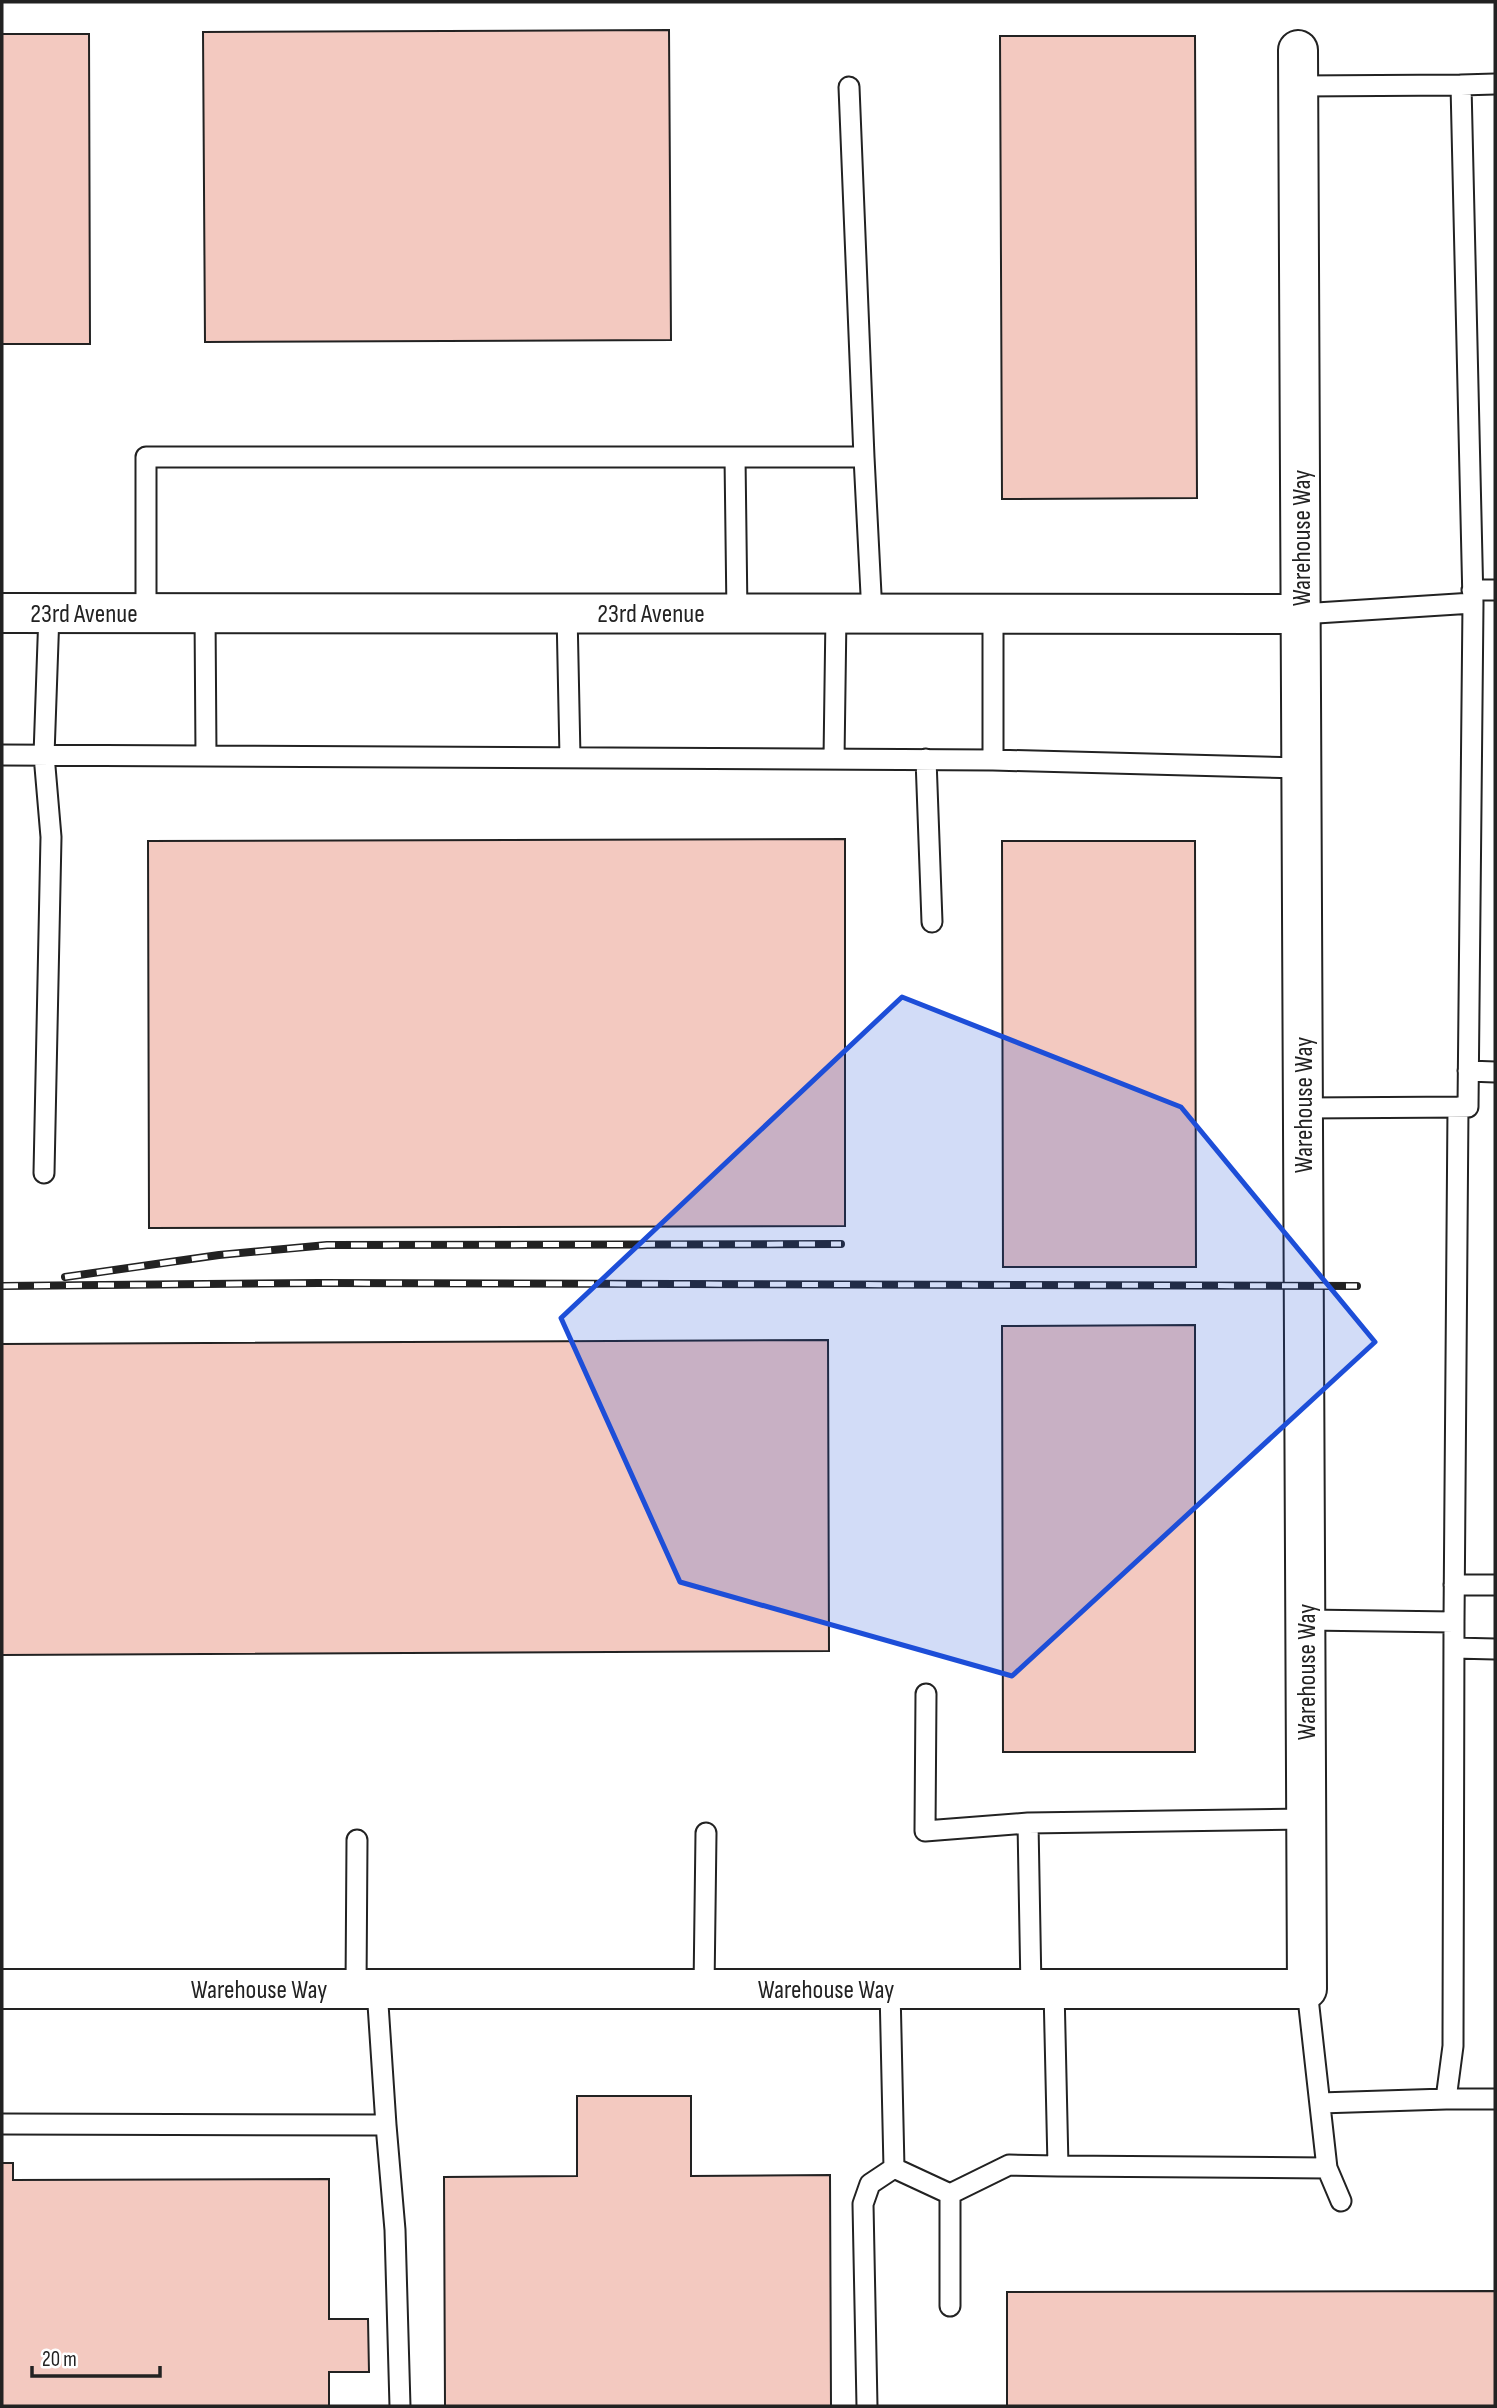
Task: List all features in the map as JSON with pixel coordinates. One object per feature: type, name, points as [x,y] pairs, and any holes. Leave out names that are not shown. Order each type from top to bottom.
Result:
[{"type":"street","name":"Warehouse Way","points":[[2,1989],[1307,1989],[1298,68]]},
{"type":"street","name":"23rd Avenue","points":[[2,613],[1301,614]]},
{"type":"lane","points":[[1298,68],[1461,85],[1495,84]]},
{"type":"lane","points":[[1303,1108],[1468,1107],[1473,597],[1461,85]]},
{"type":"lane","points":[[834,759],[854,614],[864,457],[849,87]]},
{"type":"lane","points":[[146,613],[146,457],[864,457]]},
{"type":"lane","points":[[735,457],[737,614]]},
{"type":"lane","points":[[1301,614],[1473,597],[1495,590]]},
{"type":"lane","points":[[44,1173],[51,837],[44,755],[49,613]]},
{"type":"lane","points":[[205,613],[206,756]]},
{"type":"lane","points":[[567,613],[570,758]]},
{"type":"lane","points":[[993,614],[993,760]]},
{"type":"lane","points":[[2,755],[926,759],[1302,768]]},
{"type":"lane","points":[[926,759],[932,922]]},
{"type":"lane","points":[[1468,1070],[1495,1072]]},
{"type":"lane","points":[[1446,2099],[1453,2046],[1458,1107]]},
{"type":"lane","points":[[1454,1585],[1495,1585]]},
{"type":"lane","points":[[1306,1620],[1454,1622]]},
{"type":"lane","points":[[1454,1648],[1495,1649]]},
{"type":"lane","points":[[926,1694],[925,1830],[1028,1823],[1307,1819]]},
{"type":"lane","points":[[1028,1823],[1058,2166]]},
{"type":"lane","points":[[704,1989],[706,1833]]},
{"type":"lane","points":[[357,1840],[367,1989],[386,2125],[395,2230],[400,2406]]},
{"type":"lane","points":[[890,1989],[894,2168]]},
{"type":"lane","points":[[1307,1989],[1327,2168],[1341,2201]]},
{"type":"lane","points":[[1320,2103],[1495,2099]]},
{"type":"lane","points":[[2,2124],[386,2125]]},
{"type":"lane","points":[[950,2194],[1009,2165],[1327,2168]]},
{"type":"lane","points":[[894,2168],[950,2194]]},
{"type":"lane","points":[[867,2406],[863,2204],[870,2185],[894,2168]]},
{"type":"lane","points":[[950,2194],[950,2306]]},
{"type":"highlighted area","points":[[902,997],[1181,1107],[1375,1342],[1012,1676],[680,1582],[561,1318]]},
{"type":"building","points":[[669,30],[671,340],[205,342],[203,32]]},
{"type":"building","points":[[2,34],[89,34],[90,344],[2,344]]},
{"type":"building","points":[[1000,36],[1195,36],[1197,498],[1002,499]]},
{"type":"building","points":[[845,839],[845,1226],[149,1228],[148,841]]},
{"type":"building","points":[[1002,841],[1195,841],[1196,1267],[1003,1267]]},
{"type":"building","points":[[1195,1325],[1195,1752],[1003,1752],[1002,1326]]},
{"type":"building","points":[[828,1340],[829,1651],[2,1655],[2,1344]]},
{"type":"building","points":[[577,2096],[691,2096],[691,2176],[830,2175],[831,2406],[445,2406],[444,2177],[577,2176]]},
{"type":"building","points":[[2,2163],[13,2163],[13,2180],[329,2179],[329,2319],[368,2319],[369,2372],[329,2372],[329,2406],[2,2406]]},
{"type":"building","points":[[1495,2291],[1495,2406],[1007,2406],[1007,2292]]},
{"type":"railway","points":[[65,1277],[219,1255],[327,1245],[841,1244]]},
{"type":"railway","points":[[2,1286],[320,1283],[1357,1286]]}]
